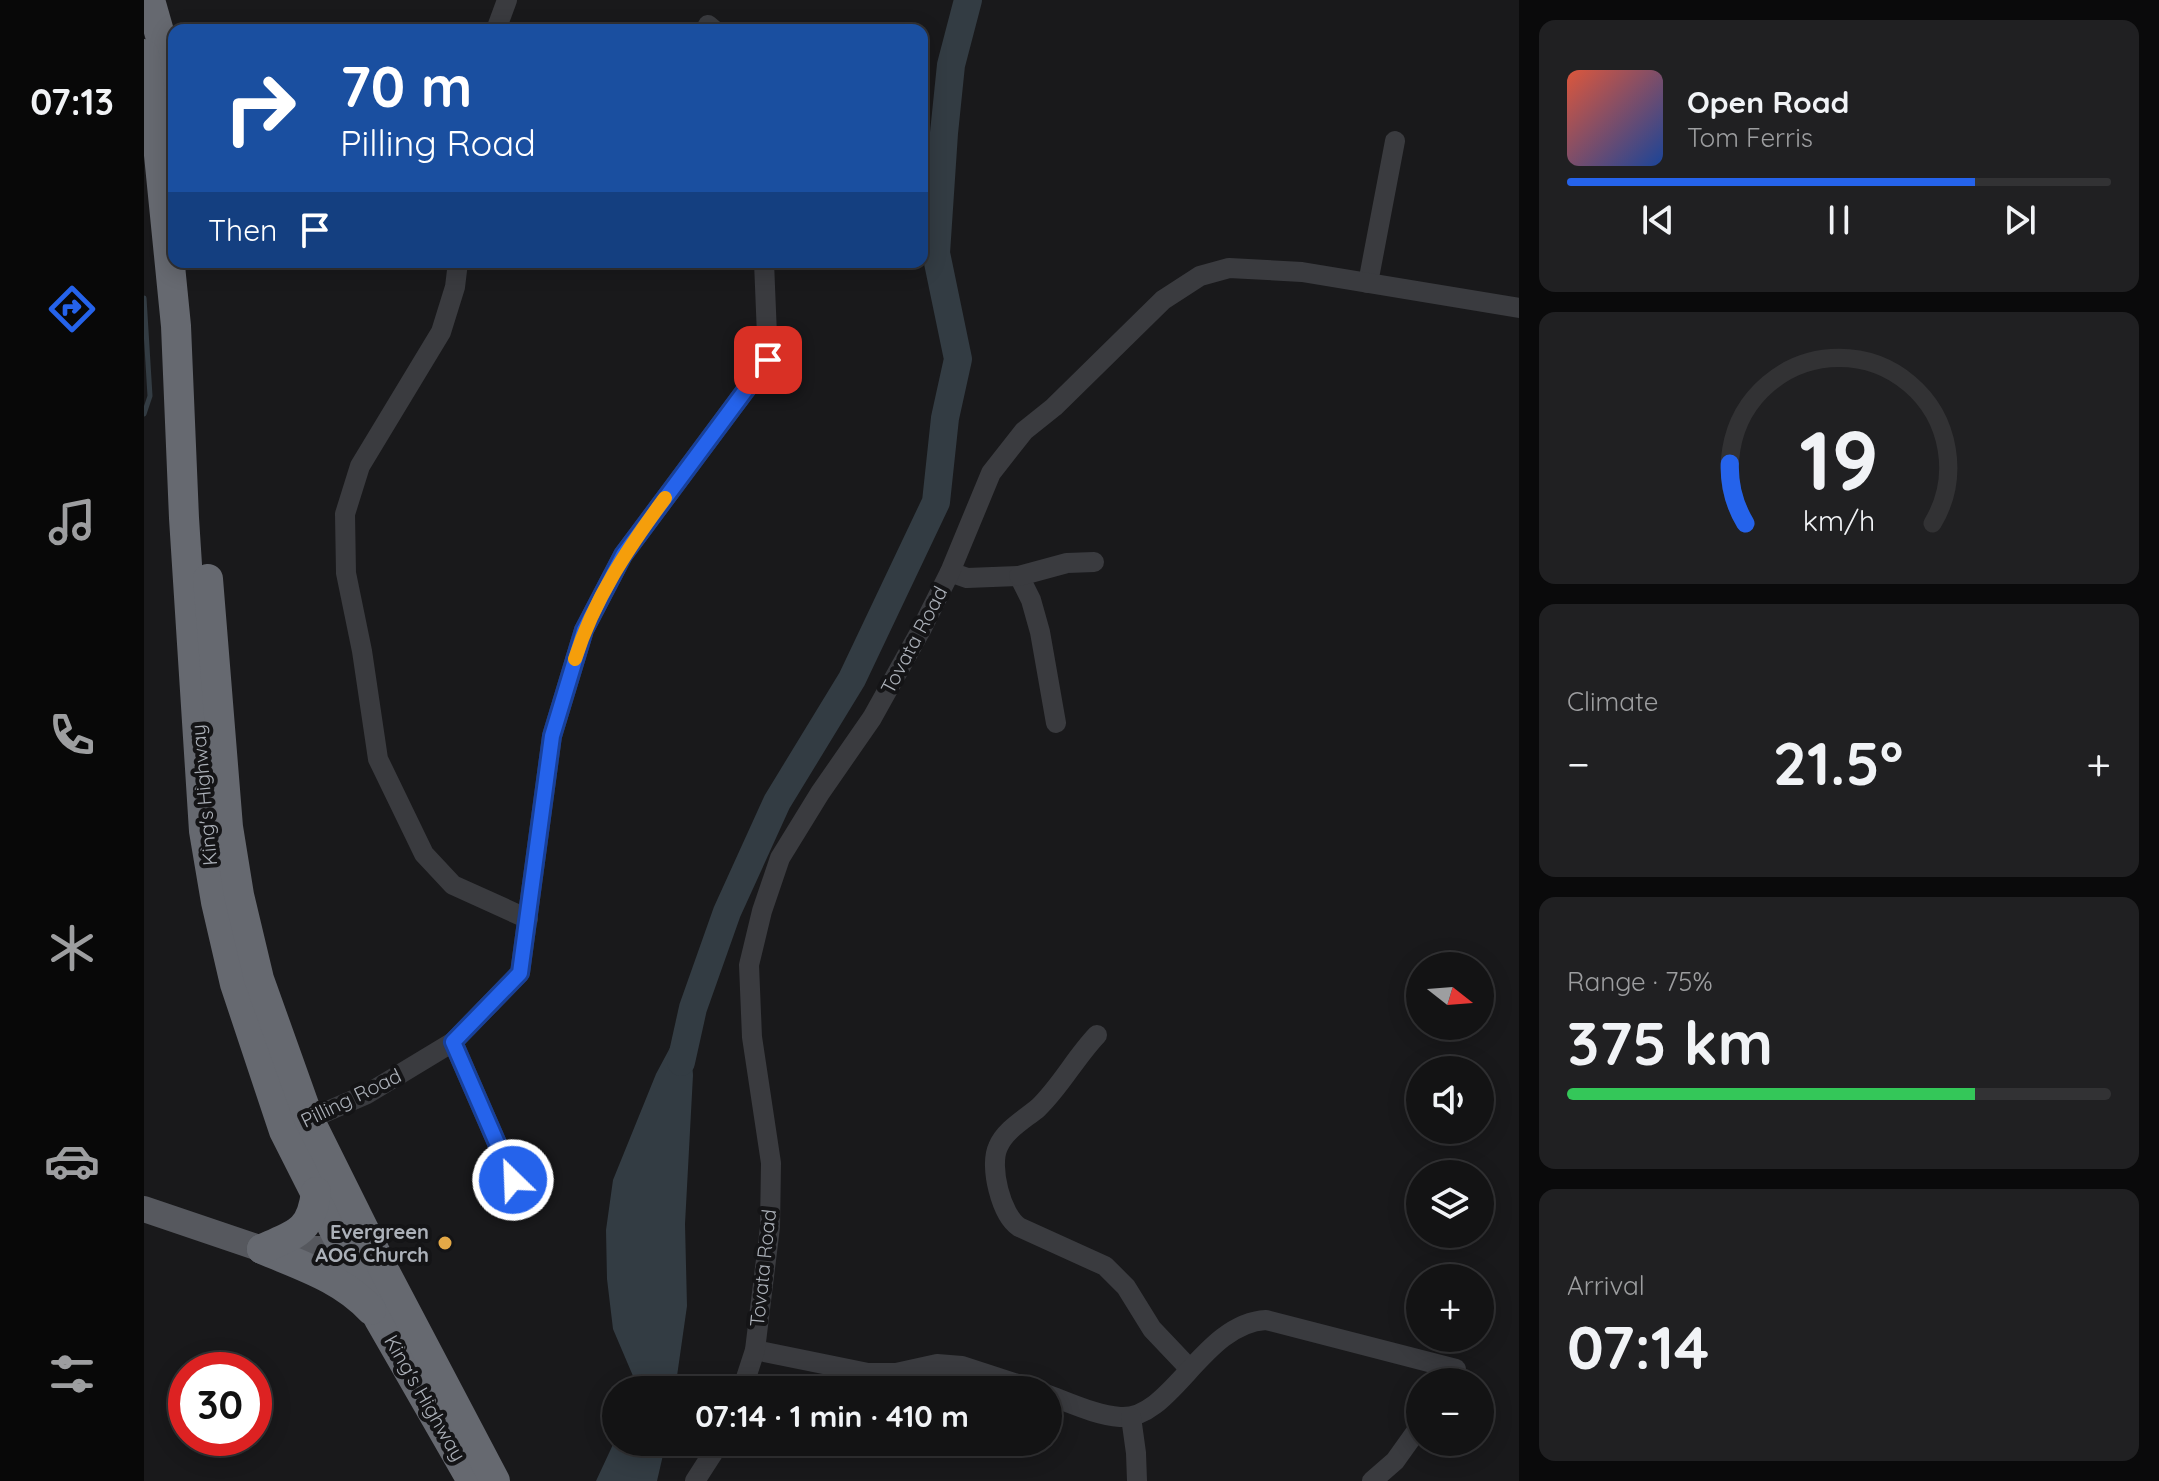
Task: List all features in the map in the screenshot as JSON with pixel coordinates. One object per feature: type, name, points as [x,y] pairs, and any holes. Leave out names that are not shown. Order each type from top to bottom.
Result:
[{"type":"highway","points":[[150,0],[168,81]]},
{"type":"highway","name":"King's Highway","points":[[144,54],[158,145],[168,246]]},
{"type":"highway","name":"King's Highway","points":[[170,268],[204,831],[235,984],[296,1125],[360,1249],[495,1481]]},
{"type":"highway","name":"King's Highway","points":[[189,268],[203,514],[228,827],[239,895],[296,1125],[316,1192],[360,1249],[379,1319],[472,1481]]},
{"type":"highway","points":[[262,1249],[300,1232],[309,1222],[316,1192]]},
{"type":"highway","points":[[262,1249],[326,1276],[352,1293],[379,1319]]},
{"type":"main road","points":[[144,1209],[262,1249],[360,1249]]},
{"type":"street","points":[[498,24],[507,0]]},
{"type":"street","points":[[1368,283],[1395,141]]},
{"type":"street","points":[[457,268],[455,287],[441,332],[360,466],[345,514],[346,573],[362,651],[378,759],[424,854],[453,885],[528,919]]},
{"type":"street","name":"Pilling Road","points":[[296,1125],[367,1094],[453,1042],[520,973],[552,736],[584,630],[623,555],[768,360],[764,268]]},
{"type":"street","name":"Tovata Road","points":[[747,1376],[755,1350],[770,1227],[771,1163],[752,1037],[749,965],[762,911],[780,858],[872,718],[950,572],[991,473],[1024,431],[1054,407],[1163,300],[1200,276],[1229,268],[1302,272],[1519,308]]},
{"type":"street","points":[[950,572],[967,578],[1019,576],[1067,563],[1094,562]]},
{"type":"street","points":[[1019,576],[1031,600],[1040,632],[1056,723]]},
{"type":"street","points":[[1097,1035],[1078,1054],[1059,1086],[998,1146],[995,1165],[1002,1205],[1009,1218],[1019,1227],[1105,1266],[1126,1287],[1152,1329],[1189,1368]]},
{"type":"street","points":[[453,1042],[513,1180]]},
{"type":"street","points":[[1062,1400],[1096,1413],[1131,1417],[1149,1409],[1189,1368],[1238,1326],[1266,1320],[1452,1368]]},
{"type":"street","points":[[755,1350],[868,1373],[896,1373],[937,1364],[962,1366],[993,1376]]},
{"type":"street","points":[[1131,1417],[1137,1481]]},
{"type":"street","points":[[1372,1481],[1395,1461],[1406,1446]]},
{"type":"street","points":[[695,1481],[711,1456]]},
{"type":"shaded area","points":[[688,1014],[693,1075],[685,1224],[687,1306],[677,1376],[633,1376],[613,1329],[607,1279],[606,1230],[613,1180],[656,1074]]},
{"type":"shaded area","points":[[608,1456],[663,1456],[657,1481],[596,1481]]},
{"type":"waterway","points":[[681,1062],[693,1008],[727,912],[777,802],[852,679],[936,502],[945,418],[958,359],[936,253],[951,65],[968,0]]},
{"type":"waterway","points":[[144,298],[150,396],[144,414]]},
{"type":"slow traffic","points":[[575,659],[584,630],[623,555],[665,498]]},
{"type":"place","name":"Evergreen AOG Church","points":[[445,1243]]},
{"type":"route","points":[[513,1180],[453,1042],[520,973],[552,736],[584,630],[623,555],[768,360]]}]
